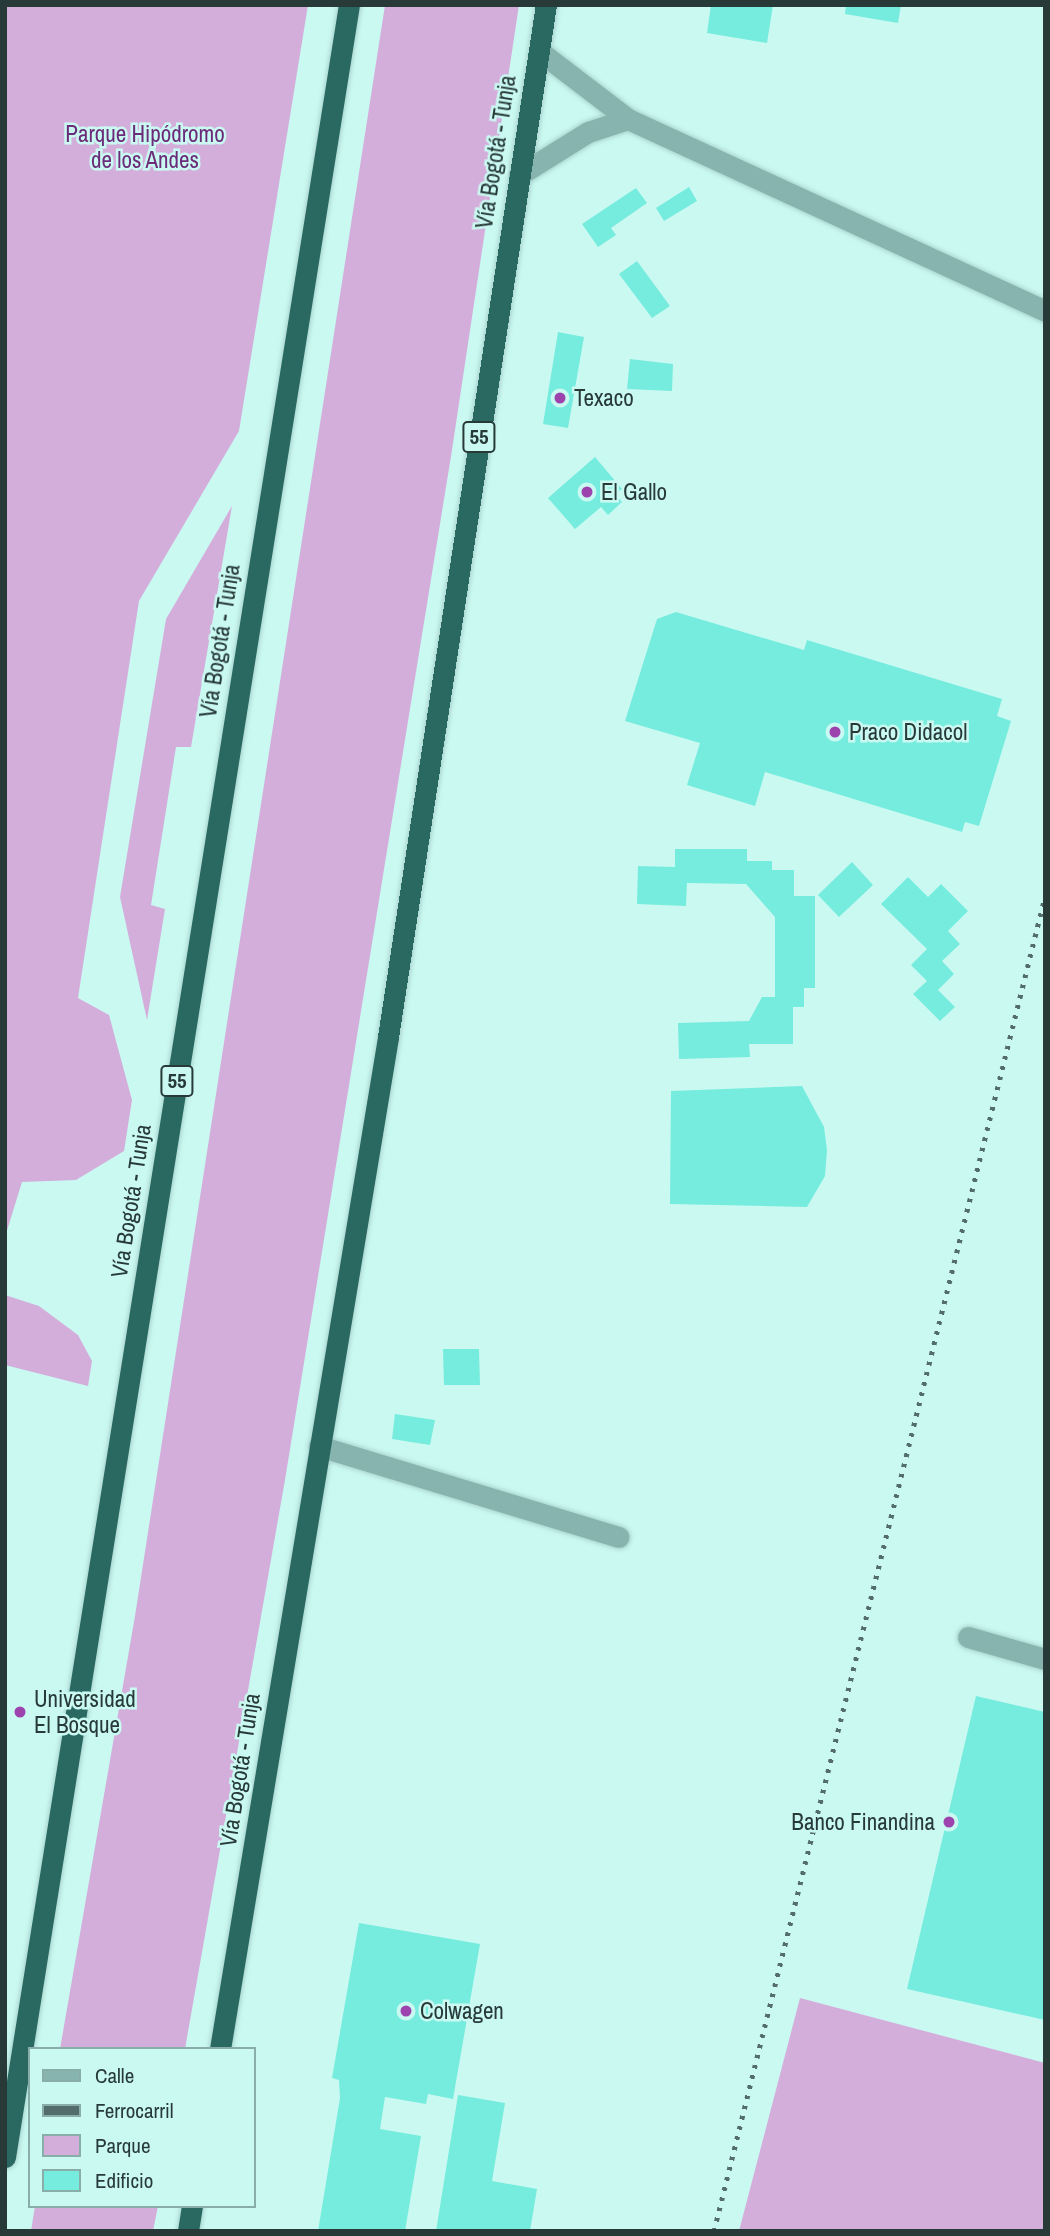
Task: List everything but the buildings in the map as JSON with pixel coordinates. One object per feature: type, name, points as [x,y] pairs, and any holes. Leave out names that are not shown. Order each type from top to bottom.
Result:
[{"type":"highway","name":"Vía Bogotá - Tunja","points":[[5,2157],[349,5]]},
{"type":"highway","name":"Vía Bogotá - Tunja","points":[[219,2047],[388,1037],[546,5]]},
{"type":"highway","points":[[188,2231],[192,2208]]},
{"type":"street","points":[[539,51],[628,119],[1045,311]]},
{"type":"street","points":[[519,175],[588,132],[628,119]]},
{"type":"street","points":[[319,1446],[619,1537]]},
{"type":"street","points":[[968,1637],[1045,1659]]},
{"type":"green space","name":"Parque Hipódromo de los Andes","points":[[5,5],[308,5],[239,431],[139,601],[78,998],[109,1015],[132,1100],[124,1151],[76,1180],[22,1182],[5,1237]]},
{"type":"green space","points":[[385,5],[519,5],[452,450],[285,1480],[185,2047],[60,2047],[135,1616]]},
{"type":"green space","points":[[232,506],[191,747],[176,747],[151,905],[165,909],[147,1020],[120,897],[166,619]]},
{"type":"green space","points":[[5,1295],[39,1306],[78,1335],[92,1361],[88,1386],[5,1365]]},
{"type":"green space","points":[[800,1998],[1045,2063],[1045,2231],[739,2231]]},
{"type":"green space","points":[[35,2208],[158,2208],[153,2231],[31,2231]]},
{"type":"railway","points":[[714,2231],[1045,896]]},
{"type":"place","name":"Texaco","points":[[560,398]]},
{"type":"place","name":"El Gallo","points":[[587,492]]},
{"type":"place","name":"Praco Didacol","points":[[835,732]]},
{"type":"place","name":"Universidad El Bosque","points":[[20,1712]]},
{"type":"place","name":"Banco Finandina","points":[[949,1822]]},
{"type":"place","name":"Colwagen","points":[[406,2011]]}]
